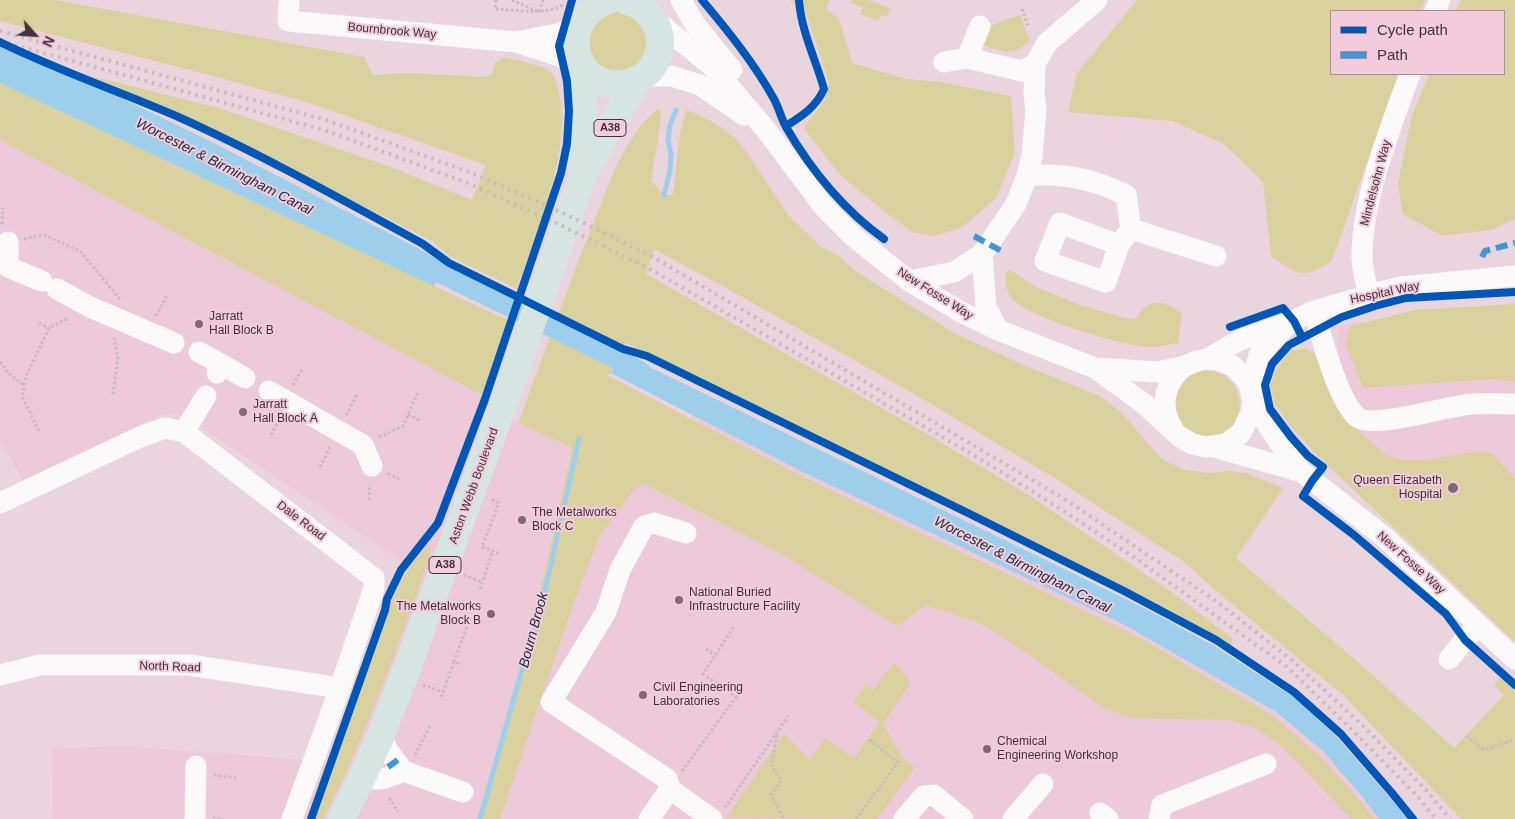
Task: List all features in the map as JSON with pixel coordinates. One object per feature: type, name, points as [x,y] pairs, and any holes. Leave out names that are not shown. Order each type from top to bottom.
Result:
[{"type":"highway","points":[[575,11],[588,11],[598,4],[609,0]]},
{"type":"highway","name":"A38","points":[[640,78],[651,69],[658,57],[661,44],[660,32],[643,7]]},
{"type":"highway","name":"A38","points":[[575,11],[576,49],[581,63]]},
{"type":"highway","points":[[581,63],[589,74],[601,81],[614,84],[628,83],[640,78]]},
{"type":"highway","name":"Aston Webb Boulevard","points":[[581,63],[583,175]]},
{"type":"highway","name":"Aston Webb Boulevard","points":[[340,819],[362,777],[381,734],[507,394],[583,175],[640,78]]},
{"type":"street","name":"Bournbrook Way","points":[[289,0],[288,21],[516,42]]},
{"type":"street","name":"New Fosse Way","points":[[681,0],[694,22],[743,84],[761,113],[776,128],[824,206],[854,237],[909,281],[961,312],[998,330],[1095,368],[1143,403],[1179,436],[1192,444],[1214,447],[1302,472]]},
{"type":"street","points":[[909,281],[954,272],[982,254],[1016,204],[1027,176],[1032,156],[1036,109],[1034,94],[1035,64],[1047,43],[1097,0]]},
{"type":"street","name":"New Fosse Way","points":[[643,7],[712,66],[776,128]]},
{"type":"street","points":[[516,42],[575,11]]},
{"type":"street","points":[[967,58],[980,26]]},
{"type":"street","points":[[516,42],[581,63]]},
{"type":"street","points":[[944,62],[967,58],[1022,71],[1035,64]]},
{"type":"street","name":"Mindelsohn Way","points":[[1368,295],[1362,259],[1364,230],[1380,161],[1410,75]]},
{"type":"street","name":"New Fosse Way","points":[[640,78],[671,76],[700,85],[776,128]]},
{"type":"street","points":[[1027,176],[1044,174],[1075,176],[1107,186],[1126,195],[1125,237],[1216,256]]},
{"type":"street","points":[[8,242],[4,270],[49,285],[90,307],[116,309],[174,342]]},
{"type":"street","points":[[982,254],[986,307],[998,330]]},
{"type":"street","name":"Hospital Way","points":[[1207,359],[1240,340],[1289,323],[1314,311],[1368,295],[1401,287],[1515,276]]},
{"type":"street","points":[[1314,311],[1334,375],[1351,411],[1359,419],[1381,421],[1472,404],[1515,404]]},
{"type":"street","name":"Hospital Way","points":[[1251,395],[1259,355],[1289,323]]},
{"type":"street","points":[[198,352],[219,368],[245,378]]},
{"type":"street","name":"New Fosse Way","points":[[1095,368],[1156,372],[1207,359],[1218,360],[1233,366],[1246,379],[1251,395],[1278,441],[1302,472],[1383,536],[1515,659]]},
{"type":"street","points":[[1173,430],[1165,408],[1166,392],[1173,378],[1185,366]]},
{"type":"street","points":[[269,391],[363,445],[372,466]]},
{"type":"street","points":[[1214,447],[1226,444],[1242,432],[1250,419],[1251,395]]},
{"type":"street","points":[[0,503],[140,437],[165,428],[184,432],[206,396]]},
{"type":"street","name":"Dale Road","points":[[184,432],[374,578],[374,588],[340,688],[292,819]]},
{"type":"street","points":[[686,533],[654,522],[644,526],[620,570],[606,612],[551,702],[667,779],[670,789],[718,814]]},
{"type":"street","points":[[1449,659],[1478,624]]},
{"type":"street","name":"North Road","points":[[0,675],[40,665],[189,665],[340,688]]},
{"type":"street","points":[[381,734],[387,749],[407,765],[463,792]]},
{"type":"street","points":[[1159,819],[1162,805],[1266,764]]},
{"type":"street","points":[[362,777],[374,781],[386,779],[407,765]]},
{"type":"street","points":[[195,819],[196,766]]},
{"type":"street","points":[[1013,819],[1043,784]]},
{"type":"street","points":[[649,819],[670,789]]},
{"type":"street","points":[[904,819],[924,796],[934,794],[963,819]]},
{"type":"path","points":[[496,0],[495,10],[575,11]]},
{"type":"path","points":[[512,0],[539,12]]},
{"type":"path","points":[[539,12],[543,0]]},
{"type":"path","points":[[776,128],[808,113],[820,99],[824,90],[818,65],[808,42],[799,0]]},
{"type":"path","points":[[1022,9],[1028,26]]},
{"type":"path","points":[[8,242],[44,235],[80,251],[116,309],[118,358],[113,394]]},
{"type":"path","points":[[39,431],[22,396],[27,374],[50,328],[90,307]]},
{"type":"path","points":[[39,323],[50,328]]},
{"type":"path","points":[[0,362],[10,376],[24,385]]},
{"type":"path","points":[[363,445],[403,426],[418,392]]},
{"type":"path","points":[[408,415],[420,420]]},
{"type":"path","points":[[487,498],[499,503],[482,547],[500,554]]},
{"type":"path","points":[[480,589],[493,552]]},
{"type":"path","points":[[459,573],[482,582]]},
{"type":"path","points":[[441,697],[470,618]]},
{"type":"path","points":[[670,789],[736,697],[703,674],[734,627]]},
{"type":"path","points":[[706,649],[715,655]]},
{"type":"path","points":[[454,662],[462,664]]},
{"type":"path","points":[[418,683],[443,692]]},
{"type":"path","points":[[718,814],[788,716]]},
{"type":"path","points":[[407,765],[415,755],[430,726]]},
{"type":"path","points":[[777,731],[771,766],[781,781],[771,796],[784,819]]},
{"type":"path","points":[[1466,736],[1484,750],[1514,740]]},
{"type":"path","points":[[856,819],[898,762],[868,738]]},
{"type":"path","points":[[389,798],[398,812]]},
{"type":"shaded area","points":[[0,0],[56,0],[364,57],[373,75],[407,73],[484,77],[492,74],[495,63],[503,57],[544,68],[553,74],[562,108],[558,160],[543,215],[517,289],[451,257],[432,241],[184,115],[91,76],[219,108],[391,167],[472,200],[486,165],[309,103],[0,21]]},
{"type":"shaded area","points":[[790,0],[829,0],[826,10],[839,18],[852,63],[906,79],[941,82],[1011,96],[1015,153],[996,198],[963,227],[935,236],[912,232],[840,175],[804,128],[825,100],[829,82],[806,13]]},
{"type":"shaded area","points":[[852,0],[868,0],[890,8],[887,16],[881,15],[878,21],[860,14],[863,7],[850,3]]},
{"type":"shaded area","points":[[1137,0],[1425,0],[1421,10],[1330,10],[1330,75],[1398,75],[1332,261],[1306,273],[1294,271],[1271,256],[1263,182],[1224,144],[1172,121],[1068,112],[1077,73]]},
{"type":"shaded area","points":[[1461,0],[1515,0],[1515,219],[1491,230],[1443,236],[1402,213],[1398,183],[1412,115],[1429,75],[1505,75],[1505,10],[1456,10]]},
{"type":"shaded area","points":[[609,7],[635,10],[653,43],[633,74],[595,70],[583,34]]},
{"type":"shaded area","points":[[1020,15],[1030,40],[1024,45],[1008,52],[982,45],[989,26]]},
{"type":"shaded area","points":[[0,83],[509,321],[482,395],[0,140]]},
{"type":"shaded area","points":[[658,109],[661,110],[659,133],[651,181],[664,195],[673,195],[680,134],[686,110],[702,116],[736,139],[789,216],[820,246],[839,256],[854,270],[956,334],[1021,364],[1100,396],[1121,412],[1160,457],[1167,462],[1186,470],[1209,473],[1228,471],[1246,473],[1283,488],[1236,558],[1366,669],[1454,748],[1504,695],[1494,685],[1501,677],[1515,690],[1515,819],[1461,819],[1344,696],[1215,590],[1184,562],[1061,482],[921,398],[654,249],[646,274],[924,432],[1032,497],[1170,591],[1232,638],[1232,646],[1162,606],[801,427],[626,343],[611,373],[607,375],[801,476],[1135,635],[1273,716],[1320,756],[1374,819],[1351,819],[1284,748],[1256,728],[1227,720],[1130,718],[1102,707],[1025,652],[980,623],[926,605],[897,626],[780,553],[644,484],[635,488],[600,535],[575,599],[500,819],[477,819],[534,620],[572,448],[518,423],[573,275],[618,163],[635,134]]},
{"type":"shaded area","points":[[0,140],[482,395],[518,423],[572,448],[534,620],[477,819],[53,819],[52,749],[121,746],[294,759],[334,765],[390,606],[401,581],[409,569],[403,562],[185,417],[171,413],[161,415],[23,480],[0,441]]},
{"type":"shaded area","points":[[1010,270],[1034,286],[1080,305],[1129,319],[1137,318],[1141,311],[1151,304],[1157,303],[1170,306],[1182,314],[1178,343],[1154,347],[1139,346],[1101,337],[1038,315],[1022,307],[1011,297],[1007,290],[1006,279],[1006,272]]},
{"type":"shaded area","name":"Queen Elizabeth Hospital","points":[[1515,303],[1515,617],[1350,444],[1336,396],[1338,326]]},
{"type":"shaded area","points":[[1515,304],[1515,382],[1494,379],[1363,388],[1345,342],[1351,326],[1415,310]]},
{"type":"shaded area","points":[[1305,348],[1314,353],[1321,365],[1345,419],[1386,455],[1401,460],[1426,460],[1481,451],[1493,454],[1515,479],[1515,642],[1326,464],[1292,428],[1275,404],[1270,386],[1276,370],[1290,351]]},
{"type":"shaded area","points":[[1200,370],[1218,373],[1230,380],[1235,387],[1240,404],[1239,412],[1232,427],[1220,436],[1203,440],[1176,423],[1173,392],[1189,374]]},
{"type":"shaded area","points":[[693,415],[803,472],[1123,624],[1276,713],[1323,751],[1379,819],[486,819],[553,578],[628,478]]},
{"type":"shaded area","points":[[432,546],[419,588],[360,740],[323,819],[315,819],[390,606],[413,563],[419,555]]},
{"type":"shaded area","points":[[894,662],[911,682],[883,724],[903,759],[915,767],[877,819],[726,818],[784,734],[810,760],[825,738],[854,758],[880,722],[853,702],[866,685],[873,690]]},
{"type":"water","name":"Worcester & Birmingham Canal","points":[[0,44],[121,98],[210,141],[427,253],[446,266],[434,286],[0,83]]},
{"type":"water","name":"Worcester & Birmingham Canal","points":[[621,353],[1148,610],[1216,647],[1296,699],[1337,737],[1408,819],[1379,819],[1323,751],[1276,712],[1123,624],[803,472],[611,373]]},
{"type":"waterway","name":"Bourn Brook","points":[[664,195],[670,171],[671,154],[668,141],[670,125],[676,110]]},
{"type":"waterway","points":[[418,263],[641,371]]},
{"type":"waterway","name":"Bourn Brook","points":[[480,819],[521,673],[537,626],[579,439]]},
{"type":"railway","points":[[0,31],[326,120],[469,172],[561,212],[651,256],[1063,498],[1216,601],[1293,661],[1361,724],[1427,791],[1450,819]]},
{"type":"railway","points":[[0,41],[324,130],[465,182],[556,223],[648,268],[977,457],[1138,560],[1287,667],[1418,797],[1436,819]]},
{"type":"marked path","points":[[974,236],[1003,252]]},
{"type":"marked path","points":[[1482,257],[1485,251],[1515,243]]},
{"type":"marked path","points":[[388,767],[402,757]]},
{"type":"cycle path","points":[[311,819],[385,610],[387,599],[401,570],[438,523],[485,399],[561,173],[567,144],[569,111],[567,81],[559,46],[572,0]]},
{"type":"cycle path","points":[[702,0],[731,35],[758,73],[774,99],[786,127],[817,174],[855,215],[884,239]]},
{"type":"cycle path","points":[[786,126],[813,106],[824,89],[806,34],[799,0]]},
{"type":"cycle path","points":[[0,42],[43,62],[174,115],[237,145],[423,244],[449,263],[623,349],[647,356],[974,516],[1124,591],[1216,640],[1294,692],[1341,734],[1413,819]]},
{"type":"cycle path","points":[[1515,292],[1406,298],[1342,317],[1289,345],[1272,364],[1265,385],[1270,409],[1308,456],[1323,467],[1303,496],[1354,535],[1446,614],[1465,640],[1515,685]]},
{"type":"cycle path","points":[[1230,327],[1283,308],[1294,321],[1302,337]]},
{"type":"place","name":"Jarratt Hall Block B","points":[[199,324]]},
{"type":"place","name":"Jarratt Hall Block A","points":[[243,412]]},
{"type":"place","name":"Queen Elizabeth Hospital","points":[[1453,488]]},
{"type":"place","name":"The Metalworks Block C","points":[[522,520]]},
{"type":"place","name":"National Buried Infrastructure Facility","points":[[679,600]]},
{"type":"place","name":"The Metalworks Block B","points":[[491,614]]},
{"type":"place","name":"Civil Engineering Laboratories","points":[[643,695]]},
{"type":"place","name":"Chemical Engineering Workshop","points":[[987,749]]}]
